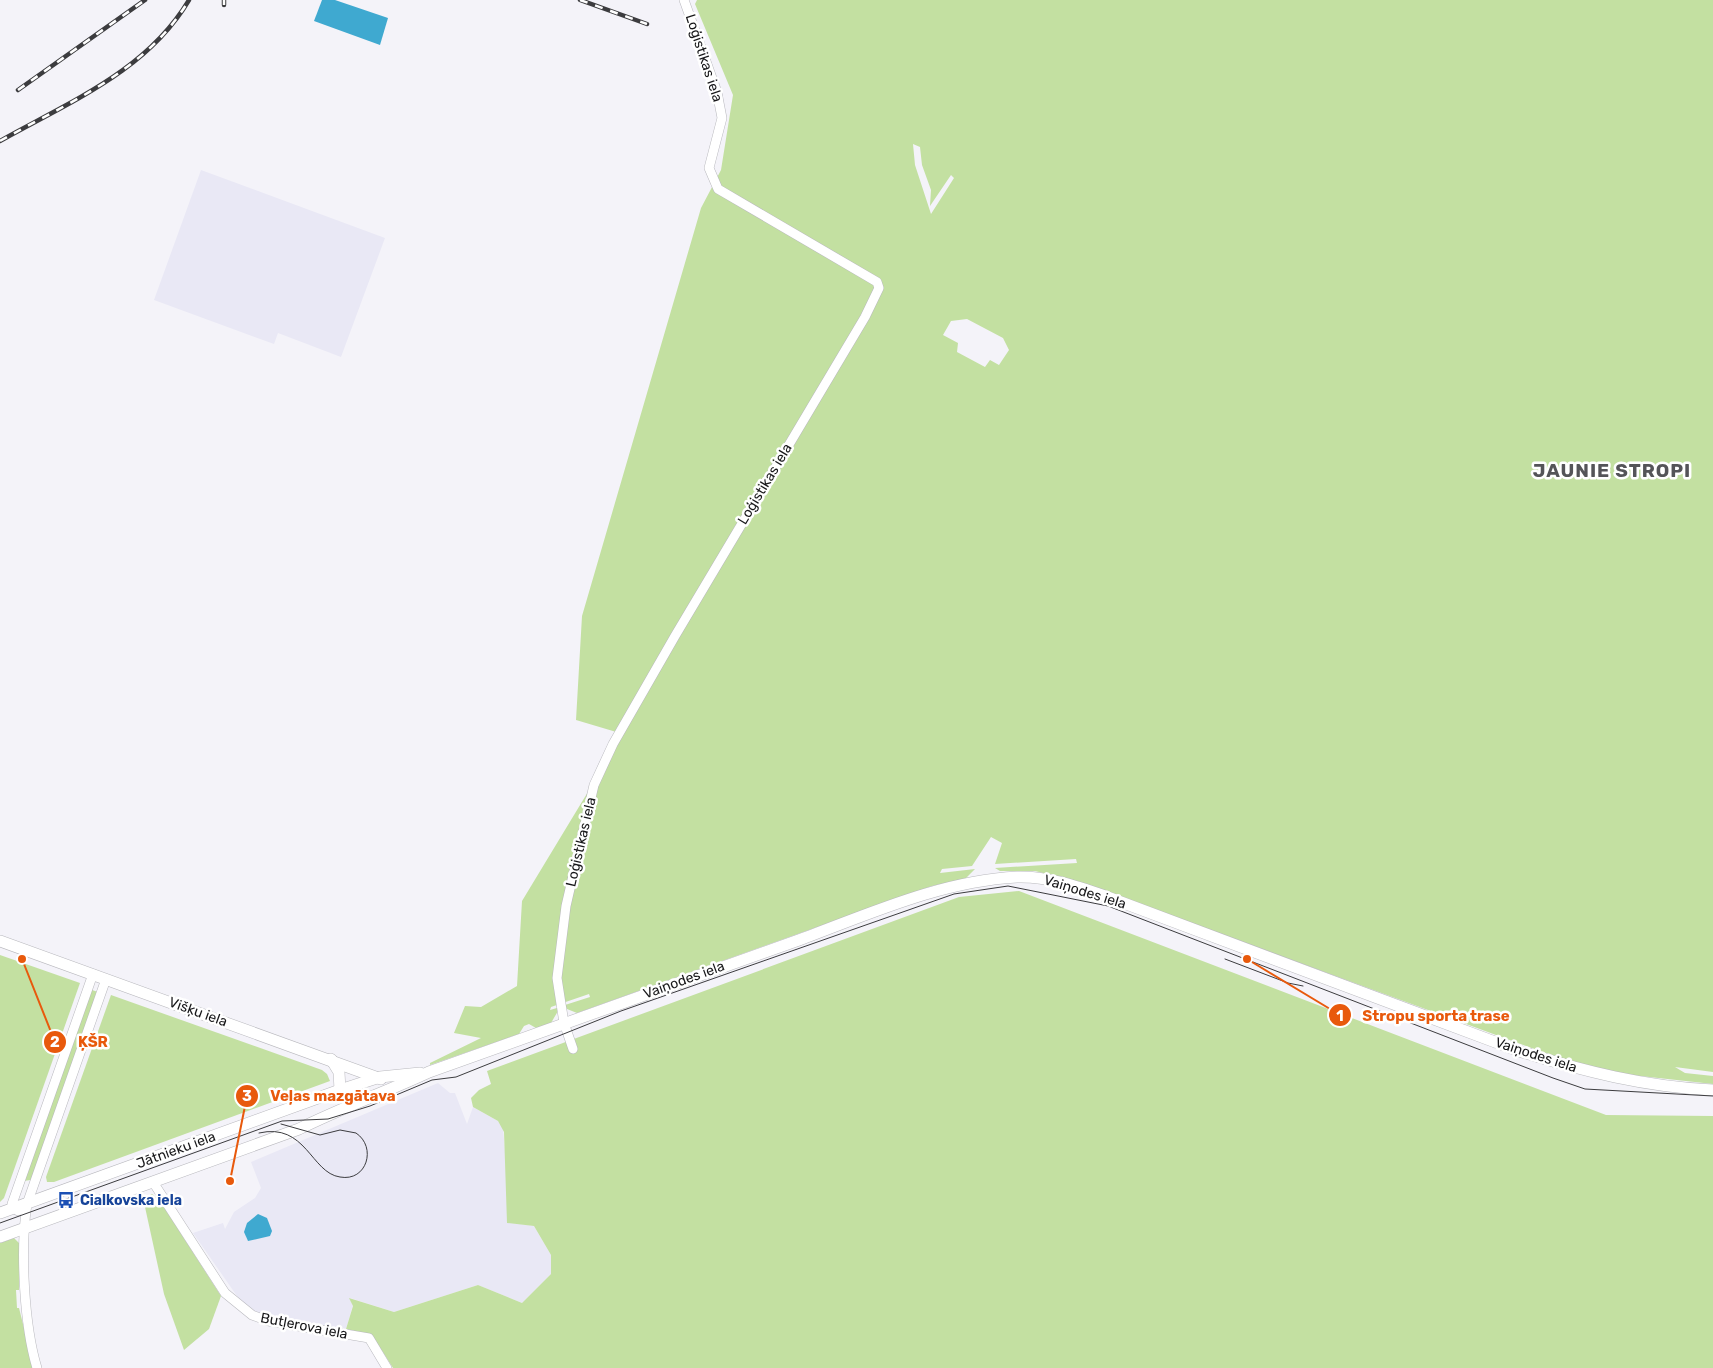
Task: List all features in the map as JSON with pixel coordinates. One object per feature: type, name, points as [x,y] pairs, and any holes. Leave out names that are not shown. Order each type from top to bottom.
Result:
[{"type":"street","name":"Loģistikas iela","points":[[573,1049],[564,1023],[557,978],[566,906],[594,785],[613,744],[670,644],[860,326],[880,288],[878,282],[718,189],[708,168],[722,118],[717,92],[684,0]]},
{"type":"street","name":"Vaiņodes iela","points":[[429,1072],[935,892],[989,880],[1039,878],[1105,896],[1535,1056],[1607,1076],[1713,1090]]},
{"type":"street","name":"Višķu iela","points":[[0,941],[380,1077]]},
{"type":"street","points":[[14,1208],[12,1204],[93,974]]},
{"type":"street","points":[[37,1368],[29,1344],[24,1229],[26,1209],[106,979]]},
{"type":"street","points":[[331,1060],[339,1072],[340,1090]]},
{"type":"street","name":"Jātnieku iela","points":[[0,1213],[14,1208],[26,1209],[340,1090],[380,1077],[429,1072]]},
{"type":"street","name":"Jātnieku iela","points":[[0,1236],[299,1129],[330,1113],[386,1092],[429,1072]]},
{"type":"street","points":[[380,1077],[386,1092]]},
{"type":"street","name":"Butļerova iela","points":[[153,1182],[228,1298],[258,1319],[369,1338],[387,1368]]},
{"type":"shaded area","points":[[201,170],[385,238],[341,357],[278,333],[274,344],[154,300]]},
{"type":"shaded area","points":[[438,1083],[450,1093],[455,1093],[467,1124],[473,1107],[498,1121],[503,1128],[507,1174],[507,1222],[534,1226],[551,1255],[551,1274],[522,1303],[478,1285],[394,1312],[350,1298],[353,1305],[346,1329],[261,1315],[244,1306],[193,1233],[223,1223],[225,1229],[234,1212],[255,1198],[261,1188],[251,1162]]},
{"type":"green space","points":[[697,0],[1713,0],[1713,1072],[1675,1067],[1685,1073],[1713,1076],[1713,1084],[1622,1074],[1564,1060],[1080,882],[1035,871],[1000,871],[995,868],[1077,863],[1076,859],[995,864],[1002,843],[991,837],[972,866],[942,869],[940,873],[975,869],[965,879],[932,886],[577,1013],[567,1009],[565,1005],[590,997],[589,994],[551,1007],[550,1010],[557,1008],[558,1011],[551,1023],[536,1028],[529,1024],[524,1026],[519,1034],[430,1065],[430,1063],[481,1038],[454,1033],[465,1006],[481,1007],[517,986],[522,901],[623,734],[576,720],[582,616],[701,208],[721,170],[733,95],[695,4]],"holes":[[[913,144],[920,147],[922,165],[931,190],[930,206],[951,175],[954,178],[931,214],[915,165]],[[967,319],[1003,338],[1009,350],[999,365],[990,360],[985,367],[957,352],[958,343],[943,335],[951,321]]]},
{"type":"green space","points":[[1019,891],[1606,1115],[1713,1116],[1713,1368],[393,1368],[372,1335],[346,1329],[353,1306],[349,1298],[394,1312],[478,1285],[522,1303],[551,1274],[551,1255],[534,1226],[507,1223],[504,1132],[498,1121],[473,1107],[471,1098],[479,1090],[491,1084],[487,1071],[959,897]]},
{"type":"green space","points":[[0,955],[80,983],[4,1198],[0,1202]]},
{"type":"green space","points":[[92,990],[98,992],[31,1180],[23,1181]]},
{"type":"green space","points":[[111,995],[322,1070],[327,1074],[330,1081],[54,1182],[47,1182],[46,1177]]},
{"type":"green space","points":[[152,1194],[160,1201],[221,1296],[209,1329],[184,1350],[164,1294],[143,1198]]},
{"type":"green space","points":[[14,1238],[21,1245],[19,1290],[16,1290],[17,1308],[19,1308],[34,1368],[0,1368],[0,1243]]},
{"type":"water","points":[[322,0],[335,0],[388,18],[380,45],[314,21]]},
{"type":"water","points":[[258,1214],[267,1218],[272,1231],[270,1236],[248,1241],[244,1232],[247,1223]]},
{"type":"tram line","points":[[0,1223],[282,1121],[328,1119],[370,1106],[432,1080],[456,1077],[621,1011],[954,894],[1008,886],[1108,906],[1585,1089],[1713,1096]]},
{"type":"tram line","points":[[1225,959],[1288,983],[1303,986]]},
{"type":"tram line","points":[[259,1133],[275,1132],[287,1135],[298,1141],[330,1174],[340,1177],[349,1177],[357,1174],[366,1162],[366,1146],[356,1133],[340,1130],[320,1135],[281,1124]]},
{"type":"railway","points":[[18,90],[145,0]]},
{"type":"railway","points":[[0,141],[79,98],[129,66],[172,25],[189,0]]},
{"type":"railway","points":[[224,0],[224,5]]},
{"type":"railway","points":[[580,0],[647,24]]},
{"type":"place","name":"ĶŠR","points":[[22,959]]},
{"type":"place","name":"Stropu sporta trase","points":[[1247,959]]},
{"type":"place","name":"Veļas mazgātava","points":[[230,1181]]},
{"type":"place","name":"Cialkovska iela","points":[[66,1200]]},
{"type":"district","name":"JAUNIE STROPI","points":[[1612,470]]}]
